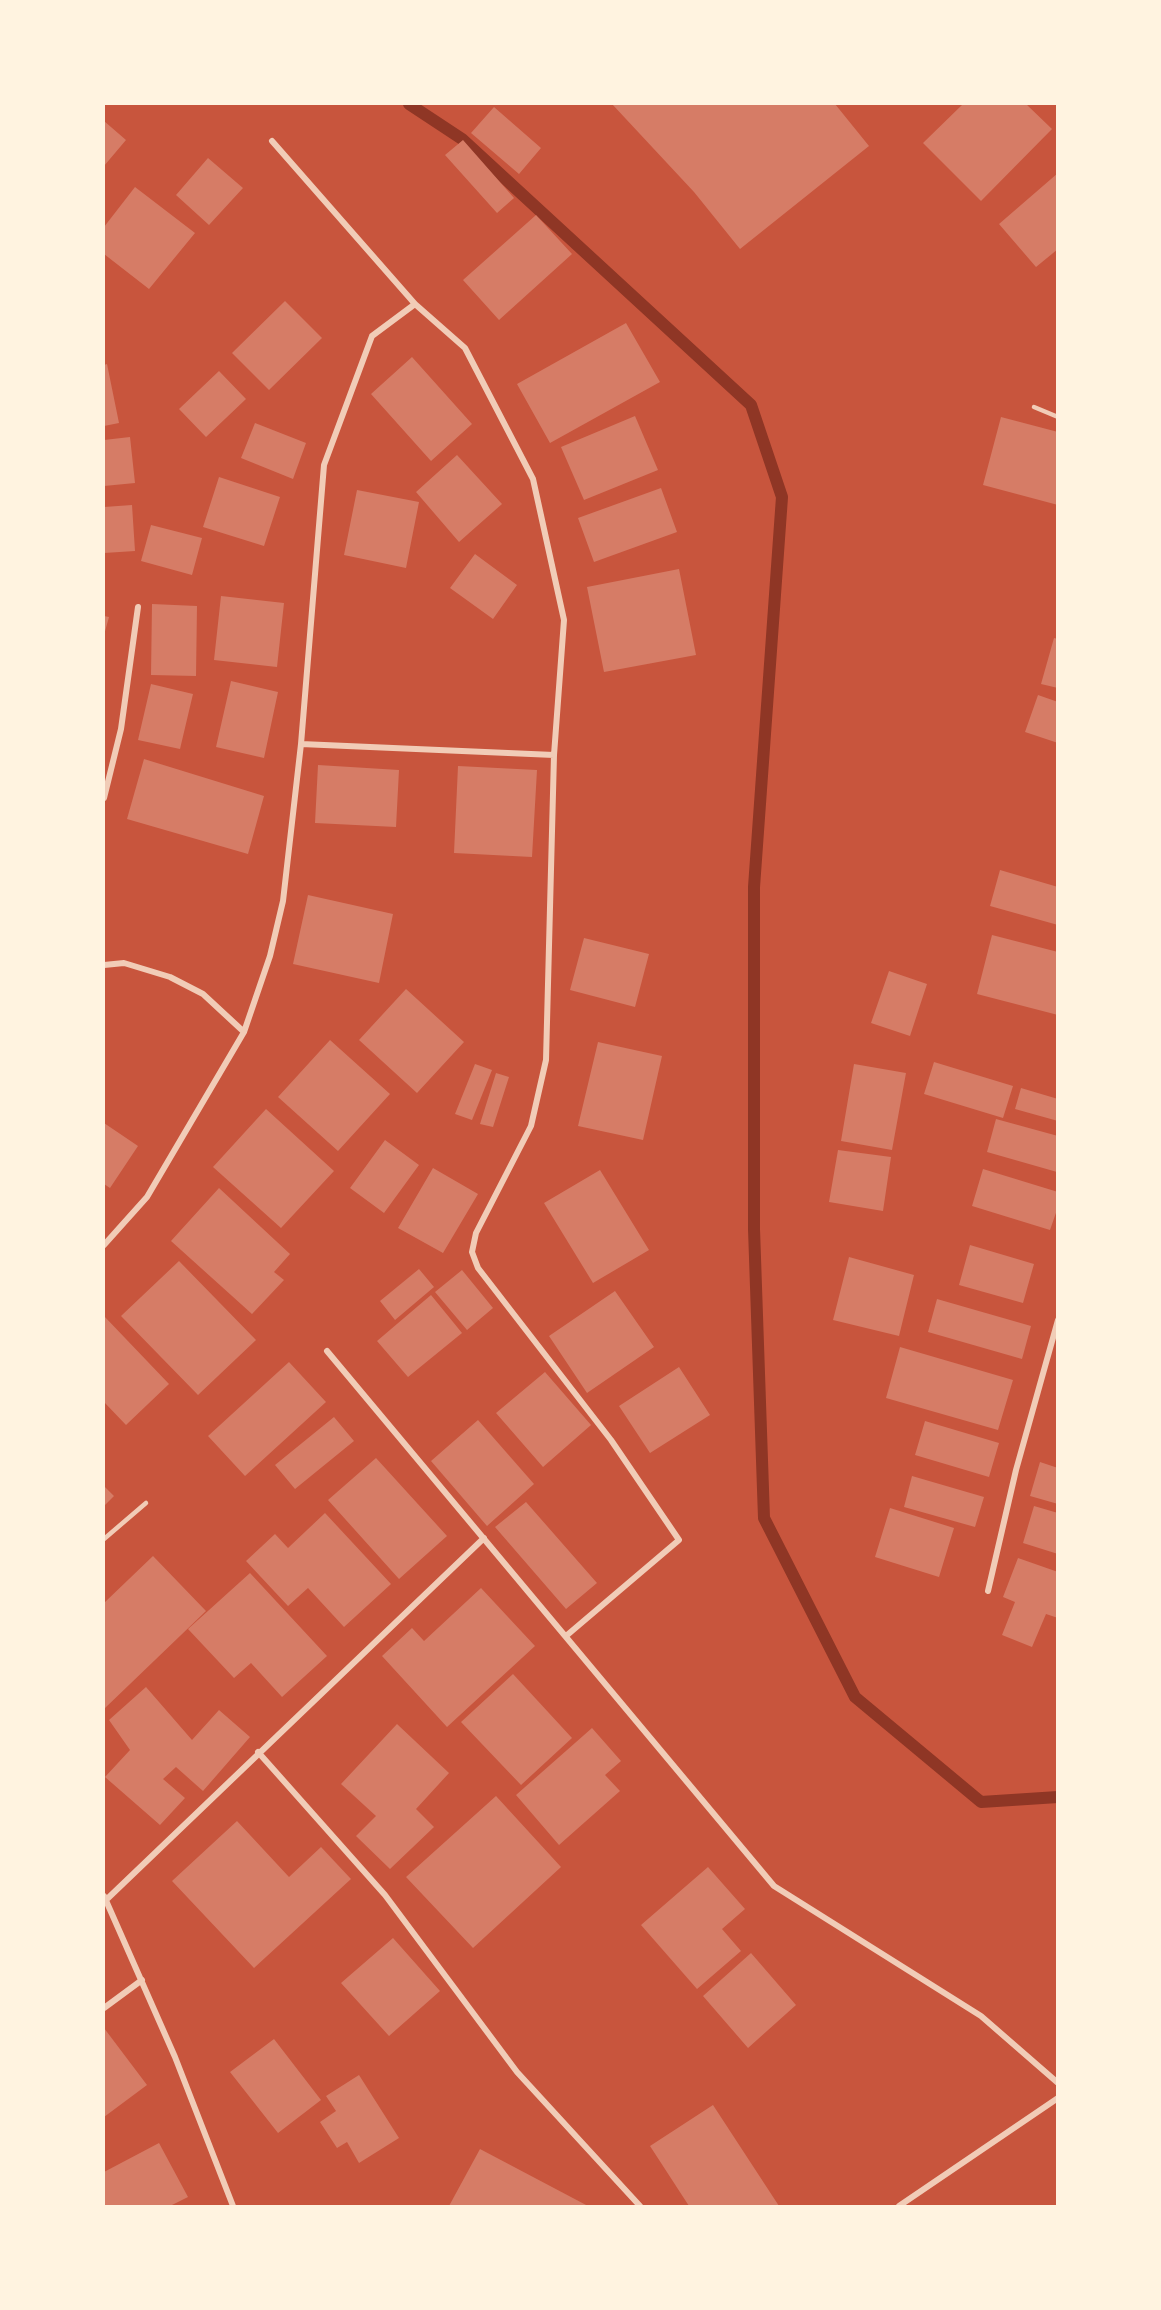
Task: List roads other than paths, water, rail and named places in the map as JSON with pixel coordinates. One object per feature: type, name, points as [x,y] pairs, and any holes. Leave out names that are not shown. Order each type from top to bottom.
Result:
[{"type":"street","points":[[272,141],[415,304],[465,348],[533,479],[564,620],[554,755],[546,1060],[531,1126],[476,1233],[472,1252],[478,1268],[612,1440],[679,1540],[566,1636]]},
{"type":"street","points":[[104,1245],[147,1197],[244,1032],[270,956],[283,901],[302,744],[324,465],[372,336],[415,304]]},
{"type":"street","points":[[104,798],[121,729],[138,607]]},
{"type":"street","points":[[302,744],[554,755]]},
{"type":"street","points":[[104,965],[124,963],[170,977],[203,994],[244,1032]]},
{"type":"street","points":[[988,1591],[1016,1470],[1058,1320]]},
{"type":"street","points":[[327,1351],[774,1886],[981,2016],[1058,2084]]},
{"type":"street","points":[[233,2206],[142,1980],[105,1898],[484,1538]]},
{"type":"street","points":[[258,1752],[385,1895],[517,2072],[640,2206]]},
{"type":"street","points":[[104,2008],[142,1980]]},
{"type":"street","points":[[899,2206],[1058,2098]]},
{"type":"lane","points":[[1034,407],[1058,417]]},
{"type":"lane","points":[[104,1539],[146,1503]]},
{"type":"waterway","points":[[409,104],[462,139],[751,405],[782,497],[754,887],[754,1229],[764,1518],[855,1697],[981,1802],[1058,1797]]}]
